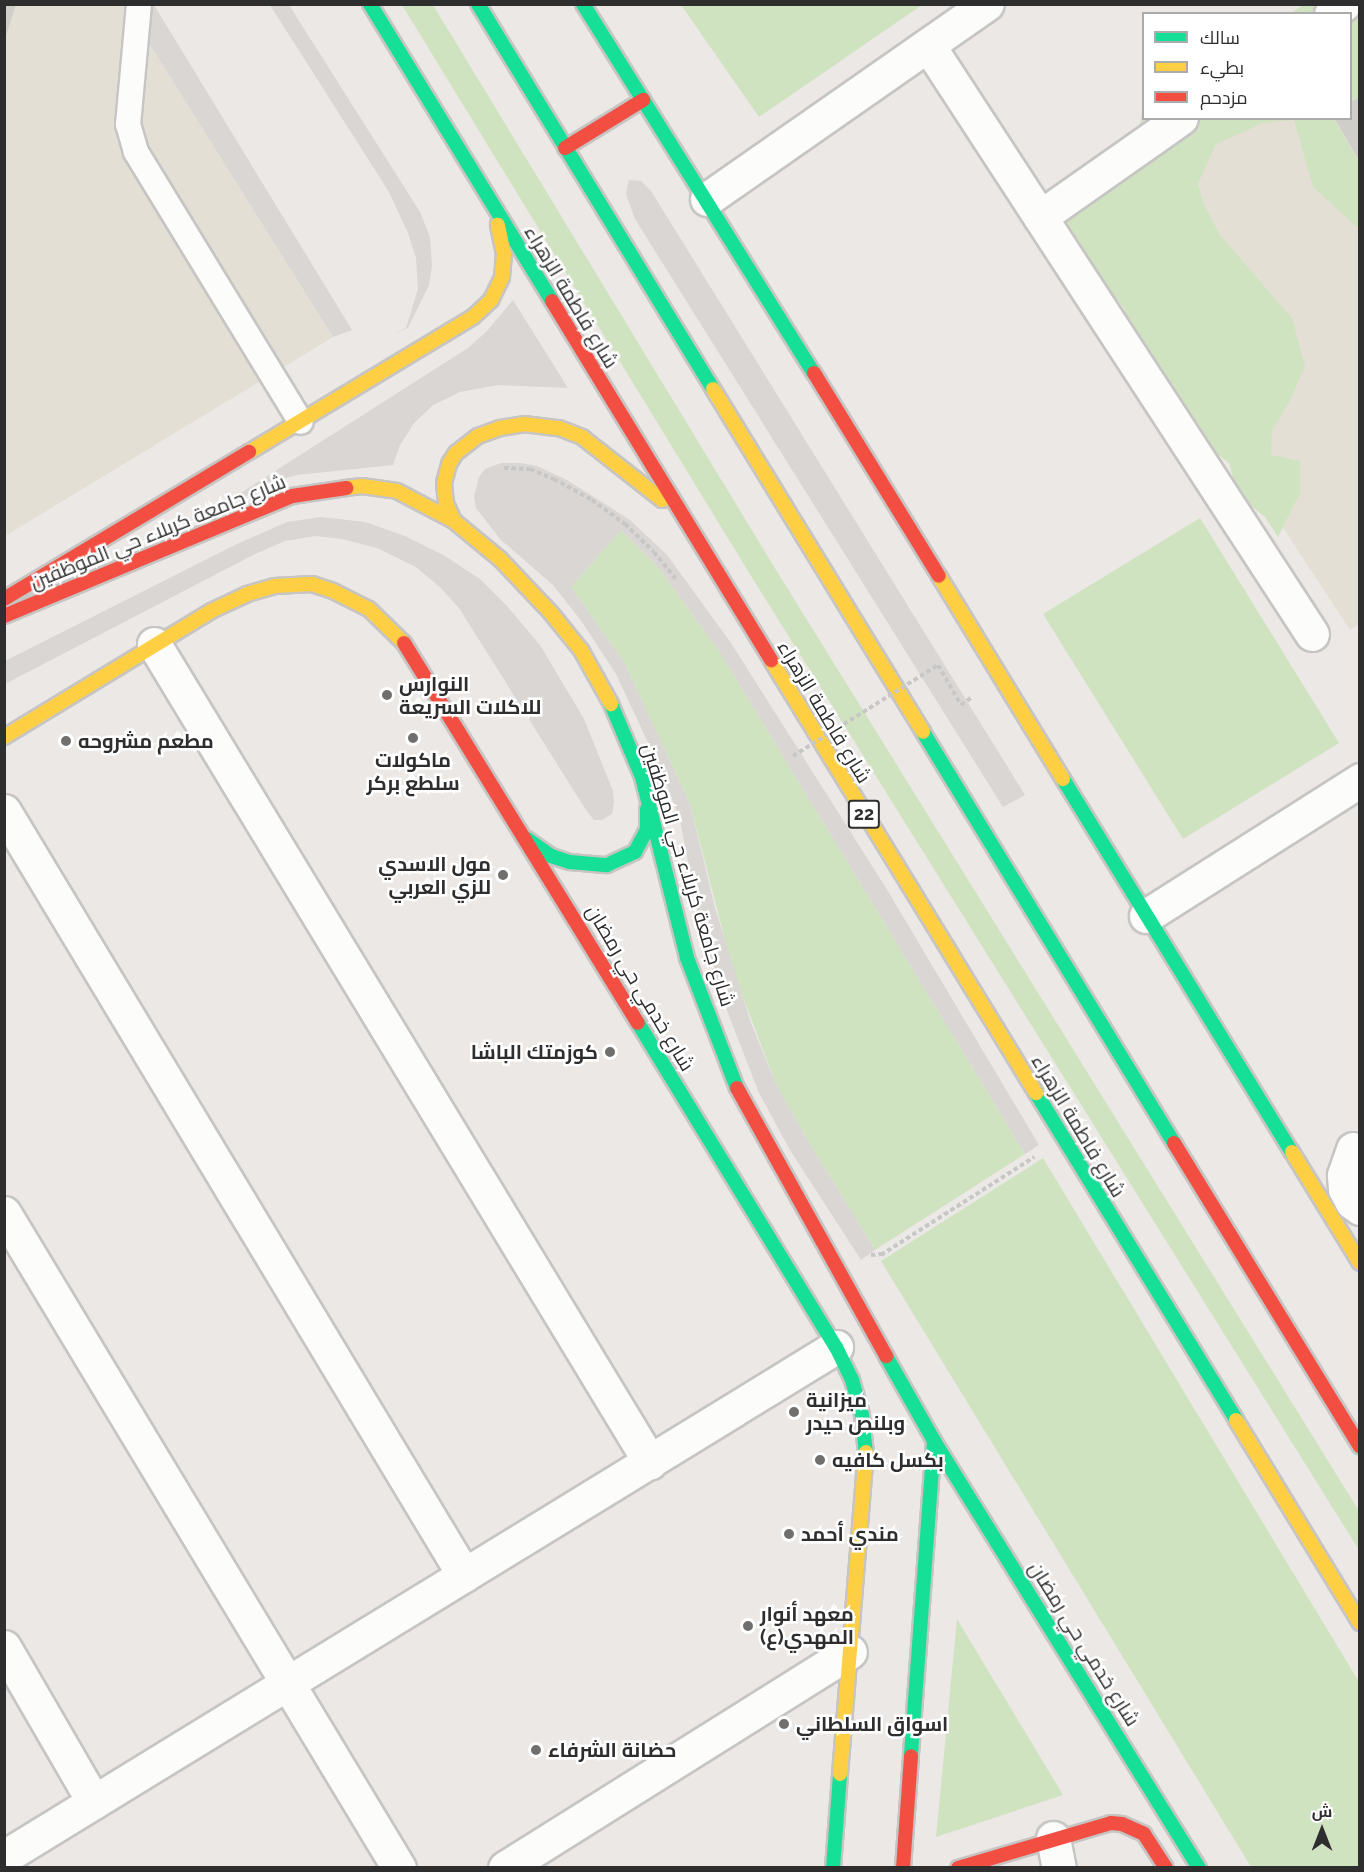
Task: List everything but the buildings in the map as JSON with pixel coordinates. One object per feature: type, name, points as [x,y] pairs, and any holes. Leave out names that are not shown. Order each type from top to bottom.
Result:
[{"type":"main road","name":"شارع فاطمة الزهراء","points":[[370,4],[1063,1141],[1359,1621]]},
{"type":"main road","points":[[478,4],[1359,1446]]},
{"type":"main road","points":[[583,4],[707,199],[1146,916],[1306,1175],[1358,1254]]},
{"type":"main road","points":[[565,148],[643,100]]},
{"type":"main road","points":[[4,599],[464,322],[491,300],[502,277],[504,254],[500,229],[485,193]]},
{"type":"main road","points":[[454,521],[446,503],[444,483],[449,464],[456,453],[465,443],[478,436],[500,428],[524,424],[559,428],[582,437],[620,465],[687,525]]},
{"type":"main road","name":"شارع جامعة كربلاء حي الموظفين","points":[[4,616],[240,516],[309,492],[362,486],[397,491],[454,521],[500,559],[551,613],[581,650],[613,708],[642,777],[687,958],[736,1086],[767,1146],[934,1441]]},
{"type":"main road","name":"شارع خدمي حي رمضان","points":[[154,644],[211,611],[247,594],[275,586],[297,584],[312,584],[353,600],[387,624],[410,650],[836,1347],[852,1380],[860,1407],[866,1452],[834,1868]]},
{"type":"main road","points":[[4,736],[154,644]]},
{"type":"main road","points":[[524,836],[537,848],[570,862],[607,865],[622,860],[635,852],[647,829],[642,777]]},
{"type":"main road","points":[[903,1868],[934,1441]]},
{"type":"main road","name":"شارع خدمي حي رمضان","points":[[934,1441],[1199,1868]]},
{"type":"main road","points":[[958,1868],[1056,1852],[1111,1823],[1122,1824],[1144,1834],[1166,1868]]},
{"type":"street","points":[[707,199],[987,4]]},
{"type":"street","points":[[928,45],[1312,634]]},
{"type":"street","points":[[1040,217],[1178,120]]},
{"type":"street","points":[[154,644],[650,1461]]},
{"type":"street","points":[[1146,916],[1359,780]]},
{"type":"street","points":[[4,811],[464,1575]]},
{"type":"street","points":[[1306,1175],[1356,1147]]},
{"type":"street","points":[[1356,1147],[1344,1175],[1345,1189],[1352,1202],[1359,1208]]},
{"type":"street","points":[[4,1214],[399,1868]]},
{"type":"street","points":[[4,1857],[836,1347]]},
{"type":"street","points":[[4,1647],[94,1803]]},
{"type":"street","points":[[506,1868],[850,1652]]},
{"type":"lane","points":[[139,4],[128,124],[136,152],[301,422]]},
{"type":"path","points":[[793,756],[938,665],[961,705]]},
{"type":"path","points":[[842,1280],[1063,1141]]},
{"type":"path","points":[[868,1255],[882,1254]]},
{"type":"shaded area","points":[[5,5],[125,5],[333,337],[5,536]]},
{"type":"shaded area","points":[[125,5],[154,5],[352,330],[333,337]]},
{"type":"shaded area","points":[[270,5],[289,5],[420,212],[430,237],[432,266],[429,285],[408,328],[394,334],[406,328],[418,289],[416,258],[408,233],[389,192]]},
{"type":"shaded area","points":[[1359,25],[1359,624],[1350,630],[1083,222],[1227,120],[1352,120]]},
{"type":"shaded area","points":[[629,180],[641,181],[651,191],[1025,795],[1003,807],[635,219],[626,194]]},
{"type":"shaded area","points":[[513,300],[568,388],[498,385],[460,392],[433,405],[414,423],[400,445],[393,465],[297,475],[275,481],[236,501],[233,498],[468,348],[487,331]]},
{"type":"shaded area","points":[[501,463],[537,466],[567,480],[630,520],[667,555],[731,643],[886,888],[1039,1145],[1025,1154],[719,651],[657,566],[621,530],[571,587],[624,662],[690,804],[715,908],[751,1023],[776,1084],[875,1250],[861,1260],[790,1150],[759,1093],[714,977],[697,909],[680,820],[664,777],[616,674],[582,622],[553,585],[501,540],[476,508],[474,497],[479,477],[485,469]]},
{"type":"shaded area","points":[[321,517],[365,522],[405,536],[445,556],[480,579],[507,606],[540,645],[584,719],[613,791],[612,814],[602,820],[594,820],[586,810],[459,608],[441,588],[416,567],[377,548],[342,539],[315,536],[285,541],[255,554],[5,684],[5,661],[237,544],[287,522]]},
{"type":"green space","points":[[402,5],[433,5],[773,565],[1359,1511],[1359,1550],[751,576]]},
{"type":"green space","points":[[681,5],[922,5],[759,117]]},
{"type":"green space","points":[[1303,5],[1359,5],[1359,97],[1352,101],[1352,12],[1293,12]]},
{"type":"green space","points":[[1142,112],[1142,120],[1294,120],[1263,123],[1216,144],[1198,184],[1203,202],[1220,235],[1292,318],[1305,366],[1289,402],[1272,431],[1271,455],[1300,461],[1300,493],[1278,537],[1265,517],[1238,495],[1229,463],[1202,443],[1147,354],[1123,307],[1063,231],[1068,210],[1138,136]]},
{"type":"green space","points":[[1294,120],[1335,120],[1359,162],[1359,229],[1313,187]]},
{"type":"green space","points":[[1200,518],[1339,743],[1183,839],[1043,614]]},
{"type":"green space","points":[[621,530],[657,566],[719,651],[1025,1154],[875,1250],[776,1084],[733,971],[690,804],[624,662],[571,587]]},
{"type":"green space","points":[[1043,1158],[1359,1682],[1359,1867],[1251,1867],[881,1261]]},
{"type":"green space","points":[[957,1619],[1063,1795],[936,1837]]},
{"type":"traffic: fast","points":[[370,4],[552,301]]},
{"type":"traffic: fast","points":[[478,4],[713,389]]},
{"type":"traffic: fast","points":[[583,4],[814,373]]},
{"type":"traffic: fast","points":[[611,704],[642,777],[687,958],[737,1088]]},
{"type":"traffic: fast","points":[[923,732],[1174,1143]]},
{"type":"traffic: fast","points":[[1063,779],[1292,1152]]},
{"type":"traffic: fast","points":[[527,839],[551,856],[570,862],[607,865],[635,852],[647,829],[647,809]]},
{"type":"traffic: fast","points":[[638,1023],[836,1347],[852,1380],[862,1416],[866,1452]]},
{"type":"traffic: fast","points":[[1036,1093],[1236,1420]]},
{"type":"traffic: fast","points":[[886,1356],[934,1441],[911,1756]]},
{"type":"traffic: fast","points":[[934,1441],[1199,1868]]},
{"type":"traffic: fast","points":[[833,1868],[840,1774]]},
{"type":"traffic: slow","points":[[249,452],[473,317],[491,300],[502,277],[504,254],[498,225]]},
{"type":"traffic: slow","points":[[713,389],[923,732]]},
{"type":"traffic: slow","points":[[454,521],[446,503],[444,483],[449,464],[456,453],[478,436],[500,428],[524,424],[559,428],[582,437],[662,500]]},
{"type":"traffic: slow","points":[[346,488],[362,486],[397,491],[454,521],[500,559],[551,613],[581,650],[611,704]]},
{"type":"traffic: slow","points":[[939,576],[1063,779]]},
{"type":"traffic: slow","points":[[4,737],[211,611],[247,594],[275,586],[312,584],[333,591],[369,609],[404,643]]},
{"type":"traffic: slow","points":[[771,660],[1036,1093]]},
{"type":"traffic: slow","points":[[1292,1152],[1360,1263]]},
{"type":"traffic: slow","points":[[1236,1420],[1360,1623]]},
{"type":"traffic: slow","points":[[840,1774],[866,1452]]},
{"type":"traffic: jam","points":[[565,148],[643,100]]},
{"type":"traffic: jam","points":[[552,301],[771,660]]},
{"type":"traffic: jam","points":[[814,373],[939,576]]},
{"type":"traffic: jam","points":[[4,599],[249,452]]},
{"type":"traffic: jam","points":[[4,616],[292,496],[346,488]]},
{"type":"traffic: jam","points":[[404,643],[638,1023]]},
{"type":"traffic: jam","points":[[737,1088],[886,1356]]},
{"type":"traffic: jam","points":[[1174,1143],[1360,1446]]},
{"type":"traffic: jam","points":[[903,1868],[911,1756]]},
{"type":"traffic: jam","points":[[958,1868],[1111,1823],[1122,1824],[1144,1834],[1166,1868]]},
{"type":"place","name":"النوارس للاكلات السريعة","points":[[387,695]]},
{"type":"place","name":"ماكولات سلطع بركر","points":[[413,738]]},
{"type":"place","name":"مطعم مشروحه","points":[[66,741]]},
{"type":"place","name":"مول الاسدي للزي العربي","points":[[503,875]]},
{"type":"place","name":"كوزمتك الباشا","points":[[610,1052]]},
{"type":"place","name":"ميزانية وبلنص حيدر","points":[[794,1412]]},
{"type":"place","name":"بكسل كافيه","points":[[820,1460]]},
{"type":"place","name":"مندي أحمد","points":[[789,1534]]},
{"type":"place","name":"معهد أنوار المهدي(ع)","points":[[748,1626]]},
{"type":"place","name":"اسواق السلطاني","points":[[784,1724]]},
{"type":"place","name":"حضانة الشرفاء","points":[[536,1750]]}]
